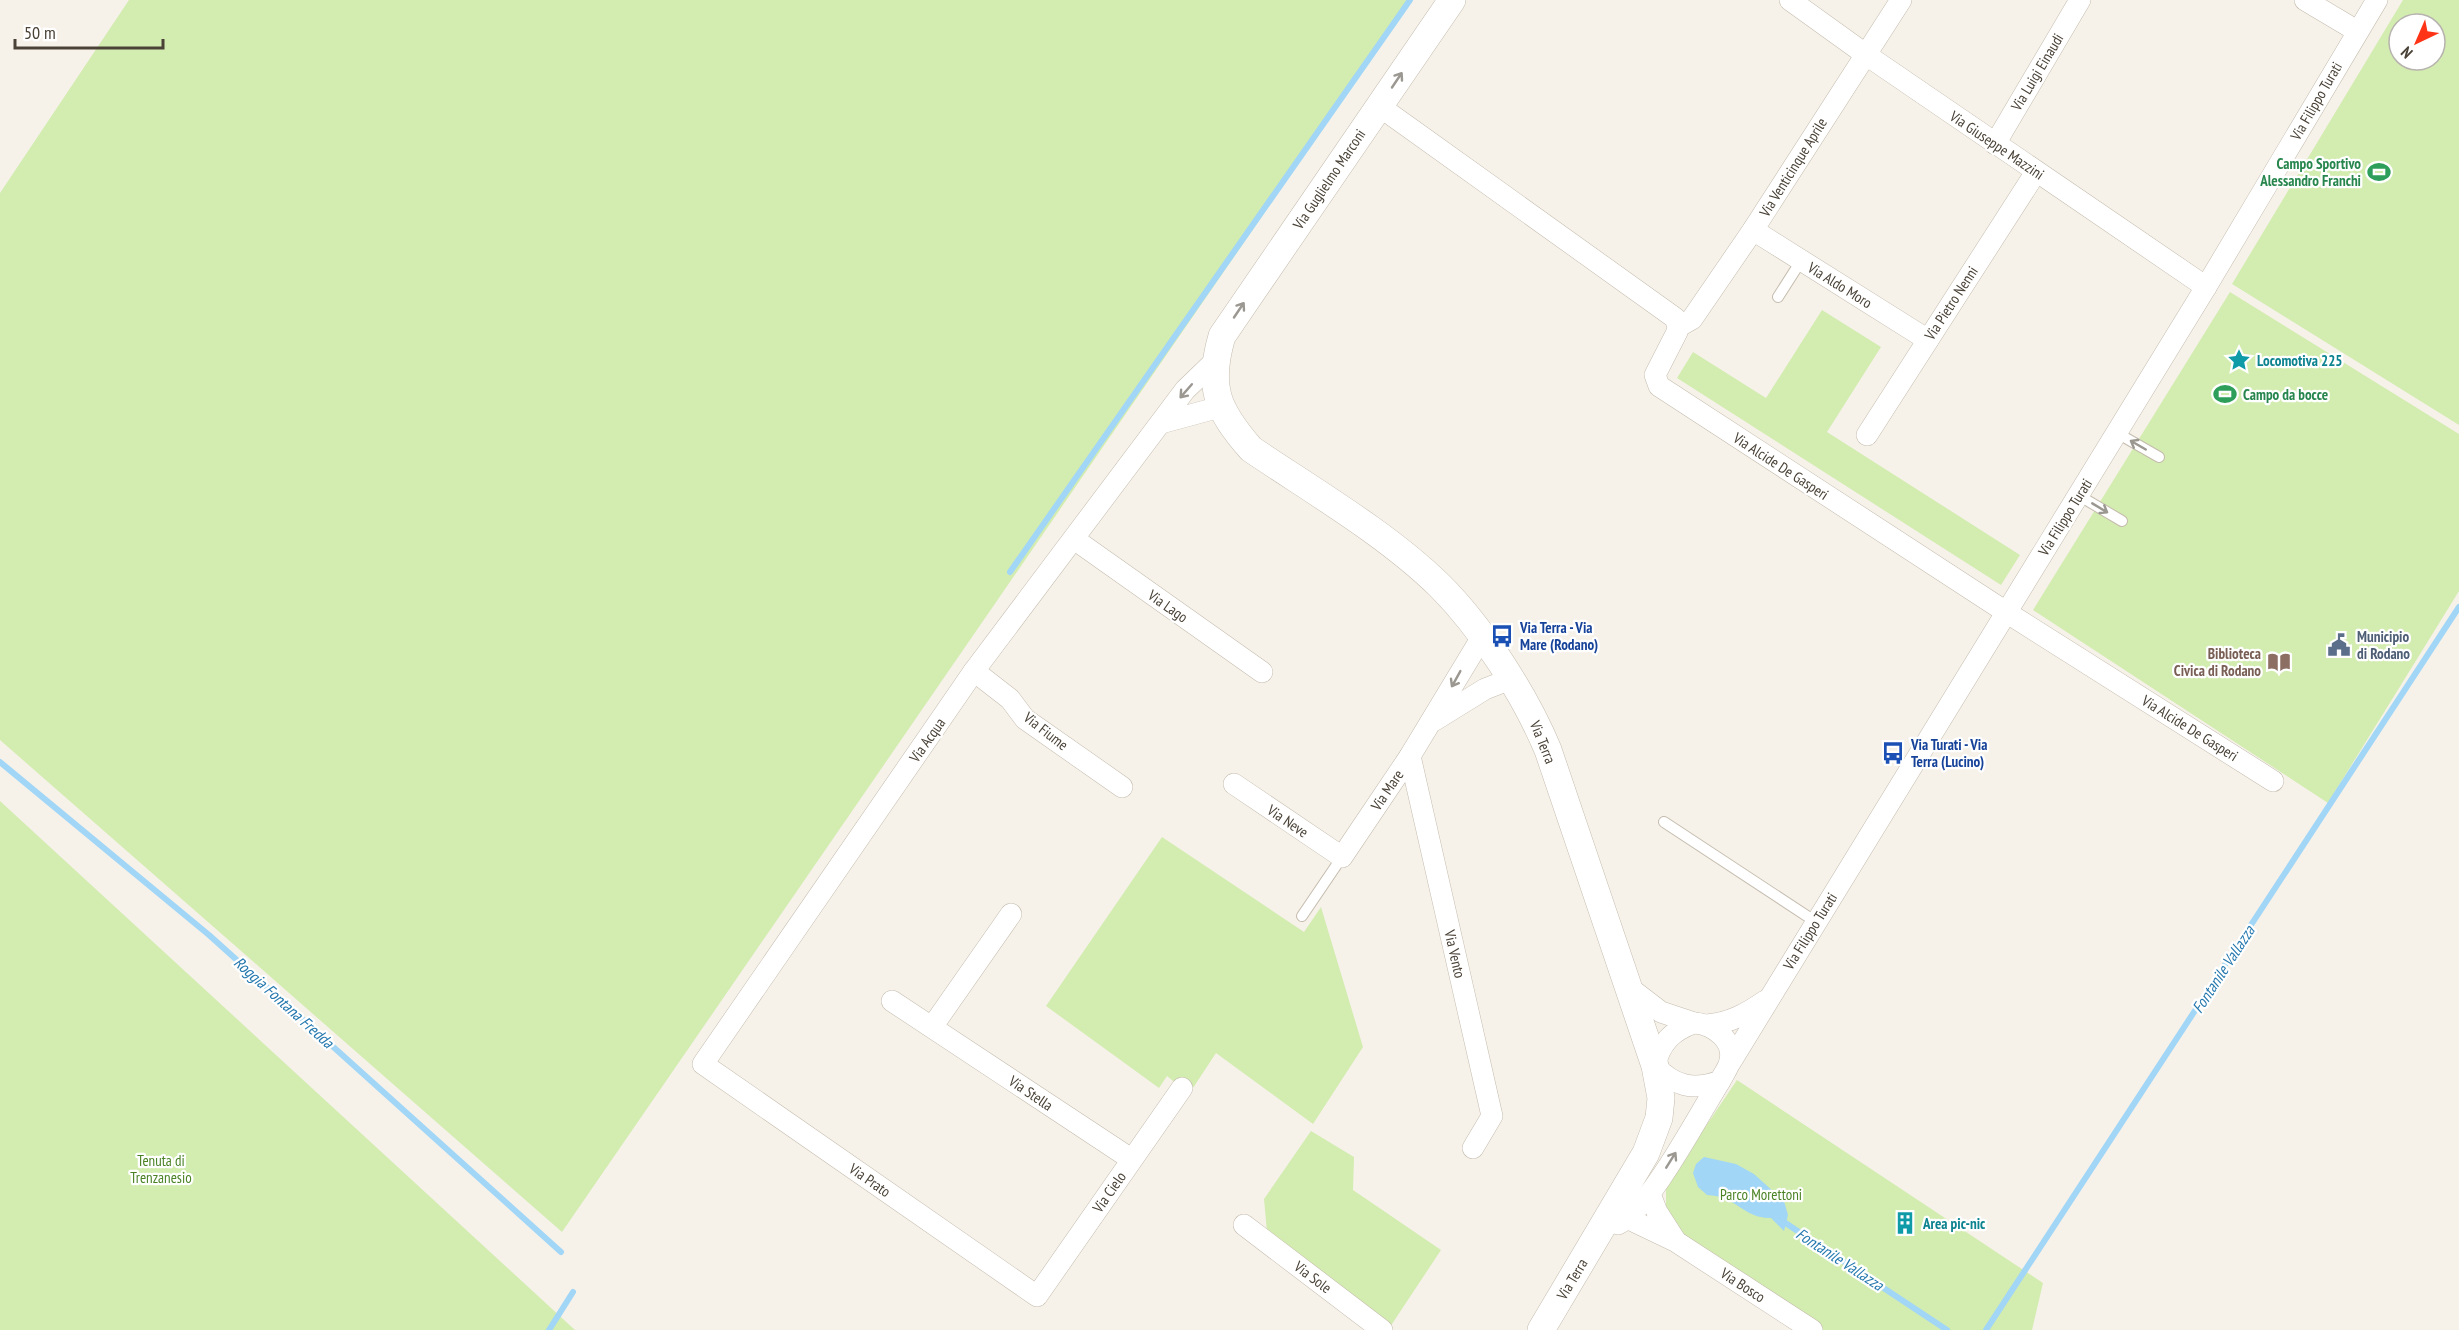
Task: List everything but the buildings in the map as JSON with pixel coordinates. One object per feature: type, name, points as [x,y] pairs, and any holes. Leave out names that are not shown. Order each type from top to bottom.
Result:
[{"type":"street","name":"Via Guglielmo Marconi","points":[[1214,362],[1222,336],[1452,0]]},
{"type":"street","name":"Via Giuseppe Mazzini","points":[[1790,0],[1864,54],[2206,287]]},
{"type":"street","name":"Via Venticinque Aprile","points":[[1678,327],[1692,319],[1753,230],[1864,54],[1901,0]]},
{"type":"street","name":"Via Luigi Einaudi","points":[[1995,144],[2080,0]]},
{"type":"street","points":[[2305,0],[2357,31]]},
{"type":"street","name":"Via Filippo Turati","points":[[1725,1072],[2206,287],[2377,0]]},
{"type":"street","points":[[1379,106],[1671,315],[1678,327]]},
{"type":"street","name":"Via Pietro Nenni","points":[[1867,435],[2036,172]]},
{"type":"street","name":"Via Aldo Moro","points":[[1753,230],[1928,340]]},
{"type":"street","name":"Via Alcide De Gasperi","points":[[1678,327],[1655,375],[1659,386],[2006,612],[2273,781]]},
{"type":"street","name":"Via Terra","points":[[1214,362],[1220,407],[1232,428],[1251,449],[1406,556],[1441,587],[1482,637],[1511,679],[1548,750],[1655,1066],[1661,1098],[1659,1118],[1646,1153],[1541,1330]]},
{"type":"street","name":"Via Acqua","points":[[703,1064],[974,671],[1185,390],[1214,362]]},
{"type":"street","points":[[1161,423],[1220,407]]},
{"type":"street","name":"Via Lago","points":[[1074,539],[1262,672]]},
{"type":"street","name":"Via Mare","points":[[1342,857],[1432,722],[1482,637]]},
{"type":"street","name":"Via Fiume","points":[[974,671],[1010,699],[1025,719],[1122,787]]},
{"type":"street","name":"Via Mare","points":[[1432,722],[1485,689],[1511,679]]},
{"type":"street","name":"Via Vento","points":[[1410,756],[1492,1116],[1473,1148]]},
{"type":"street","name":"Via Neve","points":[[1234,784],[1342,857]]},
{"type":"street","points":[[932,1027],[1011,914]]},
{"type":"street","points":[[1603,1228],[1629,1219],[1650,1194],[1725,1072],[1728,1044],[1716,1029],[1661,1012],[1627,986]]},
{"type":"street","name":"Via Filippo Turati","points":[[1701,1024],[1724,1023],[1738,1018],[1768,999]]},
{"type":"street","name":"Via Stella","points":[[892,1001],[1131,1159]]},
{"type":"street","points":[[1701,1024],[1679,1029],[1670,1036],[1662,1045],[1655,1066],[1666,1077],[1687,1086],[1698,1087],[1725,1072]]},
{"type":"street","name":"Via Prato","points":[[703,1064],[1037,1296]]},
{"type":"street","name":"Via Cielo","points":[[1037,1296],[1182,1088]]},
{"type":"street","name":"Via Bosco","points":[[1650,1194],[1657,1212],[1675,1241]]},
{"type":"street","name":"Via Bosco","points":[[1629,1219],[1675,1241],[1812,1330]]},
{"type":"street","name":"Via Sole","points":[[1244,1225],[1382,1330]]},
{"type":"lane","points":[[1778,297],[1801,261]]},
{"type":"lane","points":[[2117,433],[2159,457]]},
{"type":"lane","points":[[2078,495],[2122,521]]},
{"type":"lane","points":[[1664,822],[1816,922]]},
{"type":"lane","points":[[1302,916],[1342,857]]},
{"type":"green space","points":[[129,0],[1411,0],[562,1232],[0,740],[0,193]]},
{"type":"green space","name":"Campo Sportivo Alessandro Franchi","points":[[2403,0],[2459,0],[2459,425],[2232,284],[2387,27],[2387,72],[2447,72],[2447,12],[2396,12]]},
{"type":"green space","points":[[2230,292],[2459,434],[2459,591],[2328,803],[2033,610]]},
{"type":"green space","points":[[1822,310],[1881,347],[1827,432],[2020,555],[2001,585],[1677,378],[1693,352],[1766,398]]},
{"type":"green space","name":"Tenuta di Trenzanesio","points":[[0,801],[575,1330],[0,1330]]},
{"type":"green space","points":[[1162,837],[1304,932],[1321,907],[1363,1047],[1313,1124],[1216,1053],[1189,1094],[1167,1076],[1159,1088],[1046,1006]]},
{"type":"green space","name":"Parco Morettoni","points":[[1737,1080],[2043,1283],[2032,1330],[1823,1330],[1679,1237],[1666,1211],[1666,1185]]},
{"type":"green space","points":[[1311,1131],[1354,1157],[1353,1190],[1441,1250],[1390,1327],[1267,1232],[1264,1199]]},
{"type":"water","points":[[1704,1157],[1736,1164],[1754,1174],[1784,1201],[1788,1215],[1784,1231],[1771,1218],[1754,1215],[1726,1199],[1707,1195],[1698,1187],[1693,1173],[1696,1164]]},
{"type":"waterway","points":[[1010,572],[1410,0]]},
{"type":"waterway","name":"Fontanile Vallazza","points":[[1986,1330],[2459,607]]},
{"type":"waterway","name":"Roggia Fontana Fredda","points":[[0,762],[209,935],[561,1252]]},
{"type":"waterway","name":"Fontanile Vallazza","points":[[1781,1220],[1947,1330]]},
{"type":"waterway","points":[[549,1330],[573,1292]]},
{"type":"place","name":"Campo Sportivo Alessandro Franchi","points":[[2379,172]]},
{"type":"place","name":"Locomotiva 225","points":[[2239,360]]},
{"type":"place","name":"Campo da bocce","points":[[2225,394]]},
{"type":"place","name":"Via Terra - Via Mare (Rodano)","points":[[1502,636]]},
{"type":"place","name":"Municipio di Rodano","points":[[2339,645]]},
{"type":"place","name":"Biblioteca Civica di Rodano","points":[[2279,662]]},
{"type":"place","name":"Via Turati - Via Terra (Lucino)","points":[[1893,753]]},
{"type":"place","name":"Area pic-nic","points":[[1905,1223]]}]
